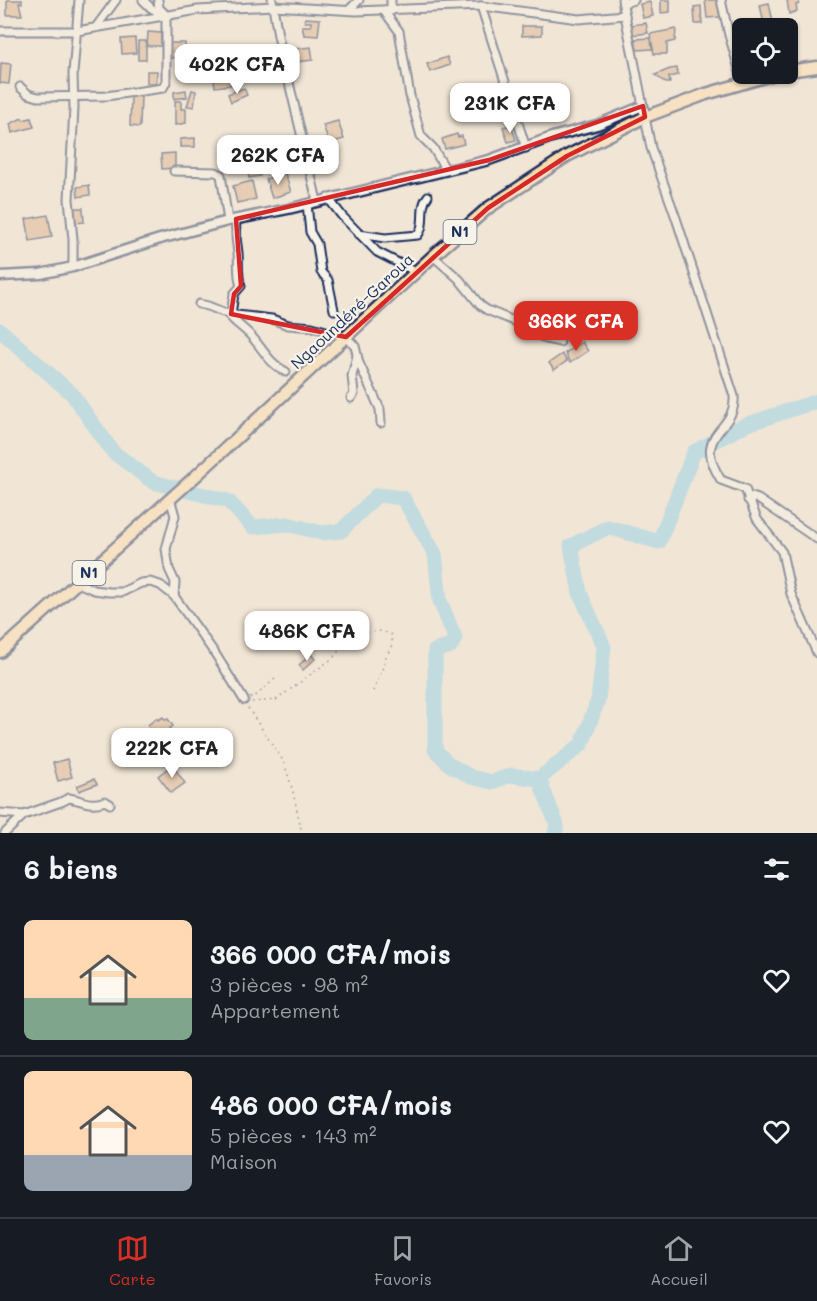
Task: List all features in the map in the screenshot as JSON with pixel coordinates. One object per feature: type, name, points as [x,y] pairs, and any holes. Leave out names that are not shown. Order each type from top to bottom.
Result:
[{"type":"highway","points":[[798,70],[817,67]]},
{"type":"highway","name":"Ngaoundéré-Garoua","points":[[0,652],[198,474],[471,222],[531,178],[644,111],[736,84]]},
{"type":"street","points":[[73,267],[69,199],[74,108],[73,74],[79,0]]},
{"type":"street","points":[[96,27],[116,0]]},
{"type":"street","points":[[143,0],[165,15]]},
{"type":"street","points":[[20,87],[33,97],[106,96],[163,88],[166,82],[165,15],[159,8],[158,0]]},
{"type":"street","points":[[350,10],[359,0]]},
{"type":"street","points":[[391,0],[388,11],[399,31],[410,96],[421,136],[433,148],[446,170]]},
{"type":"street","points":[[634,0],[622,1],[651,148],[734,396],[735,403],[731,413],[712,439],[710,448],[721,480],[742,487],[764,531],[778,544],[782,552],[791,594],[817,653]]},
{"type":"street","points":[[722,0],[732,45]]},
{"type":"street","points":[[0,31],[77,31],[198,10],[273,3],[388,11],[481,6],[579,19],[625,15]]},
{"type":"street","points":[[273,3],[278,36],[317,201]]},
{"type":"street","points":[[481,6],[526,148]]},
{"type":"street","points":[[0,276],[40,274],[73,267],[160,239],[232,220],[489,160],[552,137],[644,111]]},
{"type":"street","points":[[174,171],[216,172],[221,175],[232,220],[238,256],[237,276],[241,286],[234,294],[230,314],[241,329],[254,339],[267,359],[286,372]]},
{"type":"street","points":[[358,233],[385,238],[418,235],[422,230],[424,200],[428,196]]},
{"type":"street","points":[[328,198],[377,252],[416,272]]},
{"type":"street","points":[[307,204],[310,232],[317,244],[321,272],[328,280],[334,310]]},
{"type":"street","points":[[433,256],[459,279],[480,305],[487,310],[516,322],[546,339],[560,342]]},
{"type":"street","points":[[199,304],[230,314],[272,319],[288,325],[312,327],[345,337],[355,346],[357,356],[381,409],[381,423]]},
{"type":"street","points":[[351,398],[354,394],[352,376],[357,356]]},
{"type":"street","points":[[173,495],[175,516],[166,549],[169,569],[175,582],[174,596]]},
{"type":"street","points":[[748,500],[752,497],[758,499],[817,539]]},
{"type":"street","points":[[78,583],[94,590],[116,592],[150,582],[160,585],[174,596],[216,655],[244,701]]},
{"type":"street","points":[[5,833],[24,815],[69,798],[98,804],[105,801],[110,804]]},
{"type":"street","points":[[0,813],[24,815]]},
{"type":"path","points":[[244,701],[276,700],[333,658],[352,640],[369,632],[381,631],[391,634],[391,650],[385,659],[380,680],[373,691]]},
{"type":"path","points":[[244,701],[257,695],[278,676]]},
{"type":"path","points":[[244,701],[284,762],[302,833]]},
{"type":"highlighted area","points":[[643,106],[645,117],[567,156],[488,208],[346,337],[231,314],[234,294],[241,286],[236,219],[489,160]]},
{"type":"building","points":[[7,0],[22,0],[22,3],[19,3],[22,15],[7,15]]},
{"type":"building","points":[[661,0],[670,0],[670,12],[661,13]]},
{"type":"building","points":[[705,0],[718,0],[720,17],[707,18]]},
{"type":"building","points":[[787,0],[798,0],[797,11],[789,14]]},
{"type":"building","points":[[650,2],[653,16],[643,18],[640,4]]},
{"type":"building","points":[[769,3],[772,18],[763,18],[760,5]]},
{"type":"building","points":[[701,6],[702,24],[695,24],[694,7]]},
{"type":"building","points":[[305,18],[320,19],[318,36],[304,35],[302,26],[311,26],[311,22],[305,22]]},
{"type":"building","points":[[646,23],[648,33],[632,35],[631,25]]},
{"type":"building","points":[[522,26],[542,26],[542,35],[522,36]]},
{"type":"building","points":[[676,29],[675,41],[667,43],[667,54],[654,54],[650,34]]},
{"type":"building","points":[[148,32],[161,33],[161,46],[147,46]]},
{"type":"building","points":[[135,38],[136,53],[122,54],[121,39]]},
{"type":"building","points":[[651,38],[652,49],[637,50],[635,39]]},
{"type":"building","points":[[138,41],[146,41],[146,60],[138,60]]},
{"type":"building","points":[[170,43],[185,43],[186,57],[170,58]]},
{"type":"building","points":[[311,47],[313,60],[296,62],[294,49]]},
{"type":"building","points":[[447,57],[450,65],[430,72],[427,64]]},
{"type":"building","points":[[200,61],[204,78],[193,80],[190,63]]},
{"type":"building","points":[[1,63],[11,64],[9,84],[0,83]]},
{"type":"building","points":[[677,68],[678,75],[669,77],[670,83],[666,83],[655,75],[670,69]]},
{"type":"building","points":[[147,71],[157,71],[156,84],[147,83]]},
{"type":"building","points":[[229,72],[231,85],[215,87],[213,74],[219,73],[219,79],[223,78],[222,73]]},
{"type":"building","points":[[244,88],[247,95],[231,102],[228,94]]},
{"type":"building","points":[[186,90],[187,97],[174,99],[174,92]]},
{"type":"building","points":[[192,90],[196,91],[194,107],[187,106]]},
{"type":"building","points":[[131,96],[141,96],[140,127],[130,126]]},
{"type":"building","points":[[175,101],[181,101],[181,109],[186,109],[186,123],[175,125]]},
{"type":"building","points":[[22,118],[23,120],[31,118],[34,127],[12,133],[10,124]]},
{"type":"building","points":[[338,121],[344,139],[329,143],[323,125]]},
{"type":"building","points":[[511,125],[516,140],[508,142],[503,127]]},
{"type":"building","points":[[457,134],[458,137],[462,136],[464,144],[445,149],[442,139]]},
{"type":"building","points":[[195,138],[195,147],[180,147],[180,139]]},
{"type":"building","points":[[327,152],[331,171],[315,174],[311,156]]},
{"type":"building","points":[[175,153],[175,168],[162,169],[161,154]]},
{"type":"building","points":[[257,162],[260,176],[249,178],[247,164]]},
{"type":"building","points":[[285,173],[291,192],[272,198],[266,179]]},
{"type":"building","points":[[252,181],[256,199],[237,203],[233,186]]},
{"type":"building","points":[[89,185],[90,195],[78,197],[77,187]]},
{"type":"building","points":[[74,208],[83,208],[84,222],[75,223]]},
{"type":"building","points":[[48,215],[52,237],[30,241],[26,219]]},
{"type":"building","points":[[582,342],[588,351],[570,363],[565,353]]},
{"type":"building","points":[[562,354],[567,361],[554,370],[549,363]]},
{"type":"building","points":[[311,654],[315,659],[303,670],[299,665]]},
{"type":"building","points":[[163,717],[165,720],[168,719],[173,726],[170,728],[172,732],[157,741],[148,725],[157,718],[158,720]]},
{"type":"building","points":[[67,759],[72,777],[58,781],[53,763]]},
{"type":"building","points":[[172,765],[185,783],[171,793],[158,776]]},
{"type":"building","points":[[94,779],[97,784],[79,791],[77,786]]},
{"type":"waterway","points":[[0,330],[72,394],[113,452],[153,482],[228,501],[253,527],[287,524],[322,533],[341,531],[377,495],[403,498],[435,554],[440,601],[455,638],[451,646],[435,651],[435,750],[450,765],[471,777],[492,782],[511,775],[539,779]]},
{"type":"waterway","points":[[555,833],[557,825],[539,779],[582,744],[598,700],[604,647],[580,593],[571,546],[608,527],[659,542],[694,452],[745,425],[817,401]]}]
